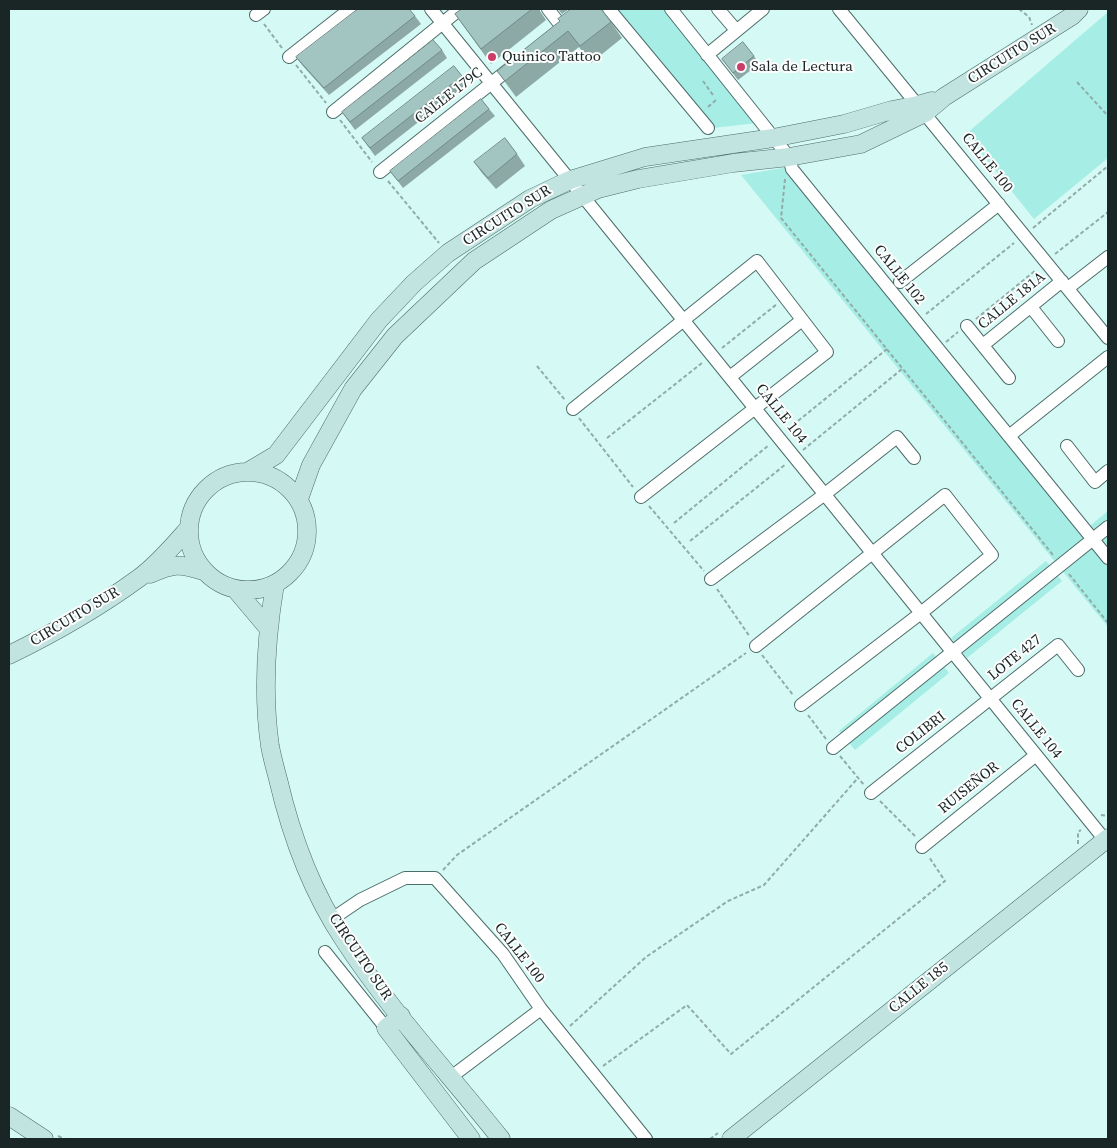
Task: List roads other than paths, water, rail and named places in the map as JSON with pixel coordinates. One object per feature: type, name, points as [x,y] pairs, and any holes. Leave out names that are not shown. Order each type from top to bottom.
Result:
[{"type":"street","points":[[289,57],[350,9]]},
{"type":"street","name":"CALLE 104","points":[[431,9],[990,699],[1107,839]]},
{"type":"street","points":[[333,112],[460,9]]},
{"type":"street","points":[[548,9],[563,27]]},
{"type":"street","points":[[609,9],[708,128]]},
{"type":"street","name":"CALLE 102","points":[[671,9],[773,138],[788,166],[792,168],[1108,558]]},
{"type":"street","points":[[718,9],[736,30]]},
{"type":"street","points":[[707,55],[763,9]]},
{"type":"street","name":"CALLE 100","points":[[839,9],[1108,338]]},
{"type":"street","name":"CIRCUITO SUR","points":[[299,499],[311,465],[353,389],[395,336],[474,261],[551,210],[598,189],[638,179],[733,163],[788,166],[861,144],[944,97],[1072,16],[1078,9]]},
{"type":"street","name":"CALLE 179C","points":[[380,172],[520,61]]},
{"type":"street","name":"CIRCUITO SUR","points":[[249,471],[276,455],[380,320],[414,283],[448,253],[530,199],[570,180],[645,157],[773,138],[844,124],[892,110],[922,109]]},
{"type":"street","points":[[900,282],[999,204]]},
{"type":"street","name":"CALLE 181A","points":[[983,345],[1031,307],[1108,257]]},
{"type":"street","points":[[573,409],[757,261],[827,352],[641,497]]},
{"type":"street","points":[[1031,307],[1058,341]]},
{"type":"street","points":[[730,377],[802,320]]},
{"type":"street","points":[[967,326],[1009,378]]},
{"type":"street","points":[[1014,432],[1108,356]]},
{"type":"street","points":[[711,579],[825,494],[897,437],[914,458]]},
{"type":"street","points":[[1067,446],[1095,482],[1108,472]]},
{"type":"street","points":[[249,471],[269,474],[286,484],[299,499],[306,517],[308,537],[302,556],[291,572],[275,584],[256,590],[236,590],[218,583],[203,571],[194,558],[189,544],[188,529],[191,510],[200,494],[214,481],[231,474],[249,471]]},
{"type":"street","points":[[756,646],[873,554],[944,495],[992,554],[921,613],[801,705]]},
{"type":"street","points":[[833,748],[1108,527]]},
{"type":"street","name":"CIRCUITO SUR","points":[[140,578],[174,546],[188,529]]},
{"type":"street","name":"CIRCUITO SUR","points":[[9,656],[61,629],[140,578],[170,565],[186,566],[203,571]]},
{"type":"street","name":"CIRCUITO SUR","points":[[275,584],[268,628],[266,677],[270,747],[285,807],[311,879],[343,939],[378,988],[464,1091],[501,1139]]},
{"type":"street","points":[[236,590],[268,628]]},
{"type":"street","name":"LOTE 427","points":[[990,699],[1058,645],[1078,670]]},
{"type":"street","name":"COLIBRI","points":[[871,793],[990,699]]},
{"type":"street","name":"RUISEÑOR","points":[[922,847],[1036,755]]},
{"type":"street","name":"CALLE 185","points":[[731,1139],[1107,839]]},
{"type":"street","name":"CALLE 100","points":[[332,919],[360,900],[405,878],[435,878],[503,954],[541,1009],[646,1139]]},
{"type":"street","points":[[325,952],[471,1139]]},
{"type":"street","points":[[451,1077],[541,1009]]},
{"type":"street","points":[[386,1028],[401,1016]]},
{"type":"street","points":[[445,1106],[464,1091]]},
{"type":"street","points":[[9,1116],[44,1139]]},
{"type":"place","name":"Quinico Tattoo","points":[[492,57]]},
{"type":"place","name":"Sala de Lectura","points":[[741,67]]}]
